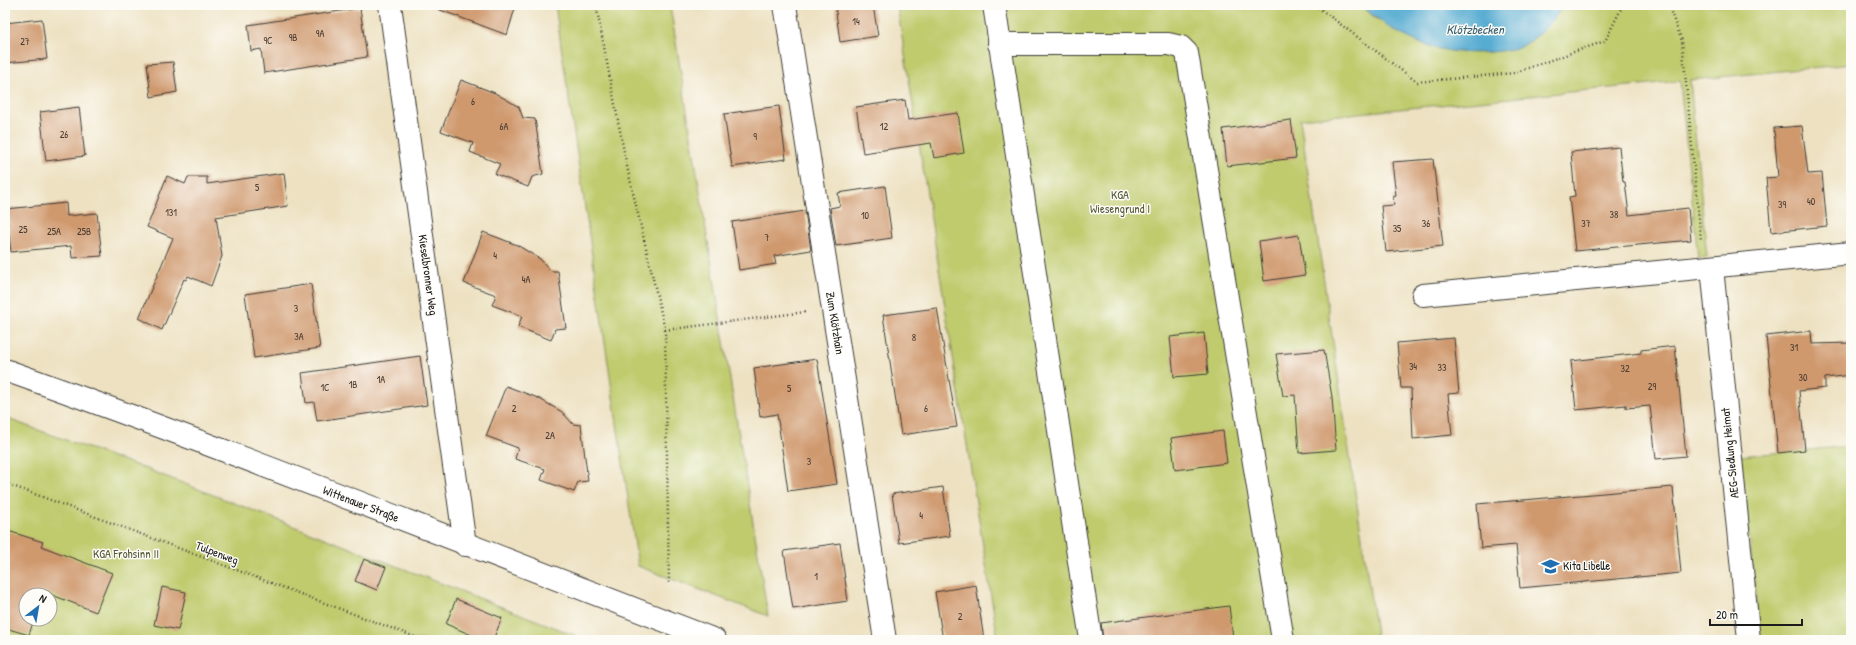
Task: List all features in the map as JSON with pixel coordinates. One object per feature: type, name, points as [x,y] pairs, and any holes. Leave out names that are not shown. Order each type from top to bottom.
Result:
[{"type":"street","name":"Kieselbronner Weg","points":[[390,5],[465,545]]},
{"type":"street","name":"Zum Klötzhain","points":[[785,5],[885,640]]},
{"type":"street","points":[[994,5],[1091,640]]},
{"type":"street","points":[[999,44],[1168,44],[1181,47],[1187,53],[1283,640]]},
{"type":"street","points":[[1423,295],[1851,253]]},
{"type":"street","name":"AEG-Siedlung Heimat","points":[[1712,267],[1749,640]]},
{"type":"street","name":"Wittenauer Straße","points":[[5,370],[142,419],[465,545],[715,640]]},
{"type":"path","points":[[596,5],[626,162],[665,330],[669,585]]},
{"type":"path","points":[[1315,5],[1417,82],[1514,73],[1605,41],[1623,5]]},
{"type":"path","points":[[1668,5],[1682,41],[1702,258],[1712,267]]},
{"type":"path","points":[[665,330],[832,308]]},
{"type":"path","name":"Tulpenweg","points":[[5,484],[423,640]]},
{"type":"green space","points":[[555,5],[670,5],[768,616],[638,566]]},
{"type":"green space","name":"KGA Wiesengrund I","points":[[897,5],[1361,5],[1375,18],[1420,43],[1539,33],[1565,5],[1851,5],[1851,64],[1690,80],[1707,257],[1698,258],[1680,81],[1300,119],[1377,640],[998,640]]},
{"type":"green space","name":"KGA Frohsinn II","points":[[5,418],[149,470],[587,640],[5,640]]},
{"type":"green space","points":[[1851,446],[1851,640],[1760,640],[1741,456]]},
{"type":"water","name":"Klötzbecken","points":[[1361,5],[1565,5],[1541,32],[1524,45],[1503,51],[1472,53],[1454,52],[1421,43],[1390,27]]},
{"type":"building","points":[[435,5],[516,5],[507,35],[435,8]]},
{"type":"building","points":[[835,5],[873,5],[878,36],[840,42]]},
{"type":"building","points":[[360,8],[367,57],[264,73],[261,49],[251,51],[248,25]]},
{"type":"building","points":[[42,19],[47,59],[5,63],[5,23]]},
{"type":"building","points":[[173,62],[177,92],[151,97],[147,64]]},
{"type":"building","points":[[461,80],[495,93],[519,107],[523,118],[535,119],[543,174],[532,177],[528,187],[495,174],[500,164],[470,152],[473,143],[441,131]]},
{"type":"building","points":[[905,100],[908,120],[958,113],[964,153],[934,158],[931,143],[863,153],[856,107]]},
{"type":"building","points":[[779,106],[786,159],[732,167],[724,114]]},
{"type":"building","points":[[79,107],[85,156],[46,161],[40,112]]},
{"type":"building","points":[[1291,120],[1296,158],[1227,166],[1223,129]]},
{"type":"building","points":[[1802,126],[1808,174],[1822,173],[1827,226],[1771,232],[1766,178],[1778,177],[1774,128]]},
{"type":"building","points":[[1619,147],[1629,215],[1688,208],[1691,240],[1575,251],[1569,197],[1575,196],[1571,152]]},
{"type":"building","points":[[1433,159],[1443,246],[1386,252],[1381,206],[1394,205],[1393,197],[1396,196],[1392,162]]},
{"type":"building","points":[[284,173],[288,206],[216,217],[222,256],[211,286],[188,276],[186,280],[184,279],[162,330],[139,318],[173,238],[147,227],[167,176],[185,184],[188,177],[207,177],[207,184]]},
{"type":"building","points":[[885,186],[892,238],[836,246],[830,208],[840,206],[838,193]]},
{"type":"building","points":[[66,203],[67,216],[97,213],[102,256],[72,258],[71,246],[11,252],[6,209]]},
{"type":"building","points":[[805,211],[811,250],[774,256],[776,264],[739,270],[732,222]]},
{"type":"building","points":[[483,232],[517,245],[540,259],[551,271],[558,271],[566,328],[555,329],[551,340],[518,327],[522,316],[492,305],[496,295],[464,283]]},
{"type":"building","points":[[1299,235],[1305,275],[1264,281],[1259,241]]},
{"type":"building","points":[[311,284],[320,348],[254,358],[245,294]]},
{"type":"building","points":[[937,308],[957,427],[901,435],[883,315]]},
{"type":"building","points":[[1811,331],[1812,344],[1851,343],[1851,375],[1825,378],[1825,388],[1799,391],[1805,450],[1778,453],[1766,336]]},
{"type":"building","points":[[1204,333],[1208,374],[1174,377],[1170,337]]},
{"type":"building","points":[[1454,338],[1459,393],[1448,394],[1452,435],[1413,439],[1411,388],[1401,388],[1397,343]]},
{"type":"building","points":[[1675,346],[1686,456],[1656,459],[1650,406],[1626,408],[1626,405],[1576,410],[1571,361],[1641,353],[1641,350]]},
{"type":"building","points":[[1324,350],[1332,397],[1336,450],[1299,453],[1295,395],[1283,396],[1276,354]]},
{"type":"building","points":[[420,356],[427,405],[317,421],[314,402],[306,403],[302,373]]},
{"type":"building","points":[[817,359],[837,484],[788,491],[777,414],[760,417],[754,368]]},
{"type":"building","points":[[506,386],[538,398],[562,412],[573,424],[581,425],[588,481],[578,482],[574,492],[541,480],[545,469],[515,459],[518,448],[486,436]]},
{"type":"building","points":[[1223,431],[1227,463],[1175,470],[1171,438]]},
{"type":"building","points":[[943,487],[950,536],[899,543],[892,494]]},
{"type":"building","points":[[1673,487],[1681,573],[1520,588],[1516,545],[1481,548],[1477,504]]},
{"type":"building","points":[[5,530],[43,542],[41,546],[112,573],[96,612],[58,597],[58,587],[18,587],[18,627],[32,627],[29,635],[5,628]]},
{"type":"building","points":[[840,543],[848,601],[793,609],[784,551]]},
{"type":"building","points":[[364,559],[386,567],[377,590],[355,581]]},
{"type":"building","points":[[976,585],[984,640],[943,640],[935,592]]},
{"type":"building","points":[[162,587],[186,592],[178,630],[154,625]]},
{"type":"building","points":[[456,599],[502,618],[493,640],[483,640],[446,624]]},
{"type":"building","points":[[1229,606],[1233,638],[1218,640],[1103,640],[1101,623]]},
{"type":"place","name":"Kita Libelle","points":[[1550,566]]}]
